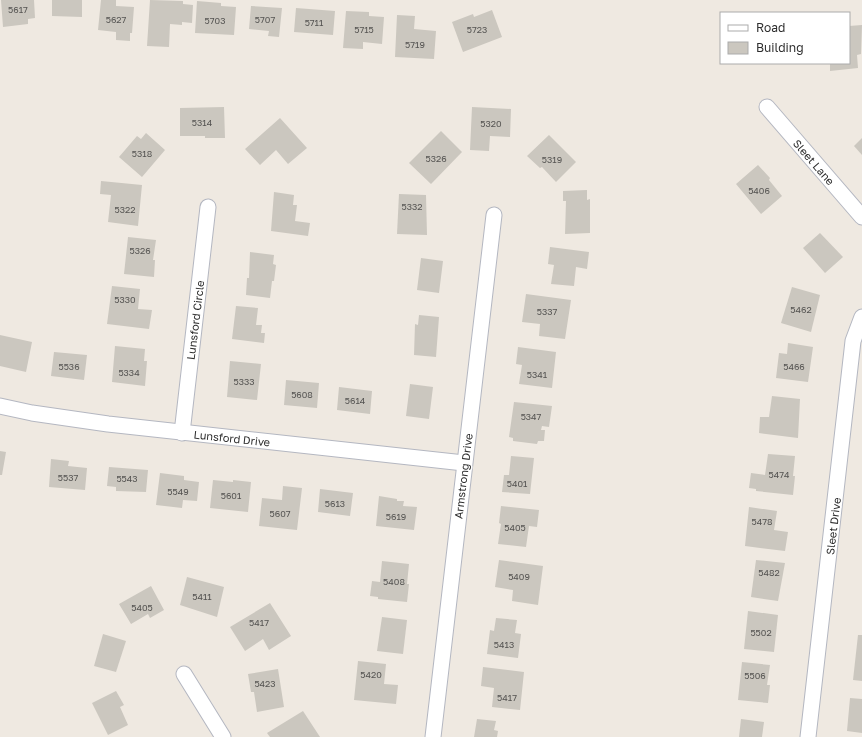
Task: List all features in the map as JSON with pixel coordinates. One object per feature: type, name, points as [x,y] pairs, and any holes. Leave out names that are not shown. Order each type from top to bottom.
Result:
[{"type":"street","name":"Sleet Lane","points":[[767,107],[862,217]]},
{"type":"street","name":"Lunsford Circle","points":[[182,433],[208,207]]},
{"type":"street","name":"Armstrong Drive","points":[[432,737],[494,215]]},
{"type":"street","name":"Sleet Drive","points":[[808,737],[853,341],[862,316]]},
{"type":"street","name":"Lunsford Drive","points":[[0,406],[91,422],[464,463]]},
{"type":"street","points":[[184,674],[223,737]]},
{"type":"building","points":[[1,0],[34,0],[35,18],[28,19],[28,24],[3,27]]},
{"type":"building","points":[[52,0],[82,0],[82,17],[52,16]]},
{"type":"building","points":[[101,0],[116,0],[116,6],[134,7],[130,41],[116,40],[116,32],[98,30]]},
{"type":"building","points":[[150,0],[183,1],[183,4],[193,5],[192,23],[182,22],[182,25],[170,24],[169,47],[147,46]]},
{"type":"building","points":[[197,1],[221,3],[221,6],[236,7],[234,35],[195,33]]},
{"type":"building","points":[[251,6],[282,8],[279,37],[268,36],[269,31],[249,29]]},
{"type":"building","points":[[296,8],[335,11],[333,35],[294,32]]},
{"type":"building","points":[[492,10],[502,37],[463,52],[452,22],[473,14],[474,17]]},
{"type":"building","points":[[346,11],[369,12],[369,16],[384,17],[382,44],[363,42],[363,49],[343,48]]},
{"type":"building","points":[[397,15],[415,16],[414,29],[436,31],[434,59],[395,57]]},
{"type":"building","points":[[862,25],[861,54],[857,55],[858,68],[830,71],[830,64],[850,64],[850,26]]},
{"type":"building","points":[[224,107],[225,138],[180,136],[180,108]]},
{"type":"building","points":[[472,107],[511,109],[510,137],[490,136],[489,151],[470,150]]},
{"type":"building","points":[[280,118],[307,148],[288,164],[276,150],[260,165],[245,149]]},
{"type":"building","points":[[441,131],[462,152],[431,184],[409,163]]},
{"type":"building","points":[[146,133],[165,150],[142,177],[119,157],[137,136],[141,139]]},
{"type":"building","points":[[549,135],[576,162],[556,182],[542,167],[540,168],[527,156]]},
{"type":"building","points":[[862,138],[862,155],[854,146]]},
{"type":"building","points":[[758,165],[770,178],[769,180],[782,196],[761,214],[736,184]]},
{"type":"building","points":[[101,181],[142,185],[138,226],[108,222],[111,195],[100,194]]},
{"type":"building","points":[[587,190],[587,200],[590,199],[590,233],[565,234],[566,201],[563,201],[563,191]]},
{"type":"building","points":[[274,192],[294,195],[293,205],[297,205],[295,221],[310,223],[308,236],[271,231]]},
{"type":"building","points":[[399,194],[426,195],[427,235],[397,234]]},
{"type":"building","points":[[820,233],[843,257],[825,273],[803,248]]},
{"type":"building","points":[[128,237],[156,240],[153,260],[155,260],[154,277],[124,274]]},
{"type":"building","points":[[550,247],[589,252],[587,269],[576,267],[574,286],[551,284],[554,265],[548,264]]},
{"type":"building","points":[[250,252],[274,255],[273,264],[276,265],[270,298],[246,295],[247,278],[249,278]]},
{"type":"building","points":[[421,258],[443,261],[439,293],[417,290]]},
{"type":"building","points":[[112,286],[140,289],[138,309],[152,310],[149,329],[107,324]]},
{"type":"building","points":[[792,287],[820,295],[811,332],[781,323]]},
{"type":"building","points":[[526,294],[571,300],[565,339],[539,336],[540,324],[522,322]]},
{"type":"building","points":[[236,306],[258,308],[256,325],[262,325],[261,333],[265,333],[264,343],[232,339]]},
{"type":"building","points":[[419,315],[439,317],[436,357],[414,355],[415,324],[418,325]]},
{"type":"building","points":[[0,335],[32,342],[26,372],[0,366]]},
{"type":"building","points":[[788,343],[813,347],[808,382],[776,378],[779,353],[787,354]]},
{"type":"building","points":[[115,346],[145,349],[144,361],[147,361],[145,386],[112,382]]},
{"type":"building","points":[[518,347],[556,352],[552,388],[519,384],[522,365],[516,364]]},
{"type":"building","points":[[54,352],[87,355],[84,380],[51,376]]},
{"type":"building","points":[[230,361],[261,364],[257,400],[227,397]]},
{"type":"building","points":[[286,380],[319,383],[317,408],[284,405]]},
{"type":"building","points":[[410,384],[433,387],[429,419],[406,416]]},
{"type":"building","points":[[339,387],[372,391],[370,414],[337,410]]},
{"type":"building","points":[[772,396],[800,399],[798,438],[759,433],[760,417],[769,417]]},
{"type":"building","points":[[514,402],[552,406],[549,427],[542,426],[541,430],[545,430],[544,441],[538,441],[537,444],[513,441],[513,438],[509,437]]},
{"type":"building","points":[[0,451],[6,452],[2,475],[0,475]]},
{"type":"building","points":[[768,454],[795,456],[793,495],[756,491],[756,489],[749,488],[751,473],[765,475]]},
{"type":"building","points":[[511,456],[534,458],[530,494],[502,492],[504,475],[509,475]]},
{"type":"building","points":[[51,459],[69,461],[68,466],[87,468],[85,490],[49,487]]},
{"type":"building","points":[[109,467],[148,470],[146,492],[116,491],[116,487],[107,486]]},
{"type":"building","points":[[160,473],[184,476],[184,480],[199,482],[197,501],[183,500],[182,508],[156,505]]},
{"type":"building","points":[[213,480],[251,482],[248,512],[210,508]]},
{"type":"building","points":[[283,486],[302,488],[297,530],[259,526],[262,498],[282,500]]},
{"type":"building","points":[[320,489],[353,493],[350,516],[318,512]]},
{"type":"building","points":[[379,496],[397,499],[397,501],[404,501],[403,506],[417,507],[414,530],[376,526]]},
{"type":"building","points":[[501,506],[539,510],[537,527],[529,526],[526,547],[498,544],[501,524],[499,523]]},
{"type":"building","points":[[749,507],[777,511],[774,530],[788,532],[785,551],[745,546]]},
{"type":"building","points":[[499,560],[543,566],[538,605],[512,601],[513,590],[495,587]]},
{"type":"building","points":[[756,560],[785,563],[778,601],[751,597]]},
{"type":"building","points":[[382,561],[409,564],[407,602],[378,599],[378,597],[370,596],[372,581],[380,582]]},
{"type":"building","points":[[187,577],[224,587],[217,617],[180,605]]},
{"type":"building","points":[[151,586],[164,610],[150,618],[148,614],[131,624],[119,604]]},
{"type":"building","points":[[270,603],[291,636],[269,650],[263,639],[245,651],[230,627]]},
{"type":"building","points":[[748,611],[778,615],[774,652],[744,649]]},
{"type":"building","points":[[382,617],[407,620],[403,654],[377,651]]},
{"type":"building","points":[[496,618],[517,620],[515,633],[521,634],[518,658],[487,654],[490,630],[494,631]]},
{"type":"building","points":[[103,634],[126,641],[116,672],[94,666]]},
{"type":"building","points":[[858,635],[862,635],[862,681],[853,680]]},
{"type":"building","points":[[358,661],[386,664],[384,684],[398,685],[396,704],[354,700]]},
{"type":"building","points":[[742,662],[770,665],[767,685],[770,685],[768,703],[738,700]]},
{"type":"building","points":[[483,667],[524,672],[520,710],[492,707],[494,688],[481,686]]},
{"type":"building","points":[[278,669],[284,707],[257,712],[254,692],[251,692],[248,674]]},
{"type":"building","points":[[116,691],[124,705],[120,707],[128,725],[108,735],[92,703]]},
{"type":"building","points":[[850,698],[862,699],[862,733],[847,731]]},
{"type":"building","points":[[303,711],[320,737],[270,737],[267,733]]},
{"type":"building","points":[[477,719],[496,721],[494,730],[498,731],[497,737],[474,737]]},
{"type":"building","points":[[741,719],[764,722],[762,737],[739,737]]}]
